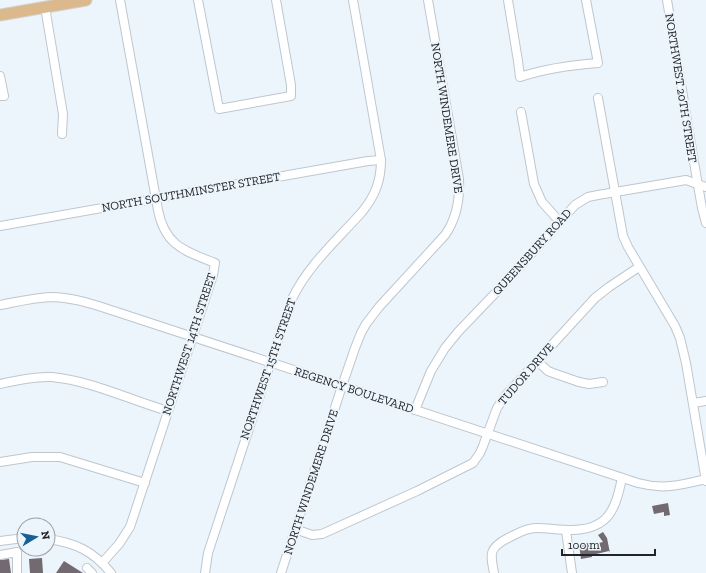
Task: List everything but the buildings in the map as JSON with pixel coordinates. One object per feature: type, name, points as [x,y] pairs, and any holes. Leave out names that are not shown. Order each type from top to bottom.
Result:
[{"type":"main road","points":[[0,15],[86,0]]},
{"type":"street","name":"NORTHWEST 14TH STREET","points":[[102,563],[119,544],[126,533],[145,483],[192,337],[214,275],[215,263],[187,252],[171,240],[162,225],[120,0]]},
{"type":"street","points":[[198,0],[219,109],[291,96],[291,85],[276,0]]},
{"type":"street","name":"NORTHWEST 15TH STREET","points":[[205,573],[208,553],[286,312],[297,288],[313,265],[362,212],[370,202],[378,186],[381,160],[353,0]]},
{"type":"street","name":"NORTH WINDEMERE DRIVE","points":[[281,573],[342,386],[355,348],[366,324],[379,307],[445,234],[453,221],[458,207],[459,179],[428,0]]},
{"type":"street","points":[[508,0],[520,77],[535,72],[598,63],[586,0]]},
{"type":"street","name":"NORTHWEST 20TH STREET","points":[[666,0],[706,223]]},
{"type":"street","points":[[45,7],[63,114],[62,134]]},
{"type":"street","points":[[0,76],[4,96],[0,96]]},
{"type":"street","points":[[598,98],[623,236],[639,267],[678,332],[686,363],[706,480]]},
{"type":"street","points":[[521,112],[534,184],[542,202],[560,222]]},
{"type":"street","name":"NORTH SOUTHMINSTER STREET","points":[[0,226],[368,161],[381,160]]},
{"type":"street","name":"QUEENSBURY ROAD","points":[[415,410],[430,371],[445,348],[575,205],[583,200],[598,195],[686,180],[706,187]]},
{"type":"street","name":"TUDOR DRIVE","points":[[295,529],[312,535],[322,534],[468,466],[480,453],[501,401],[595,298],[612,284],[639,267]]},
{"type":"street","name":"REGENCY BOULEVARD","points":[[0,304],[49,297],[72,299],[117,312],[649,486],[659,488],[706,480]]},
{"type":"street","points":[[537,360],[548,371],[579,382],[589,384],[603,382]]},
{"type":"street","points":[[0,384],[40,377],[63,379],[98,388],[168,411]]},
{"type":"street","points":[[693,403],[706,401]]},
{"type":"street","points":[[0,462],[32,457],[60,457],[145,483]]},
{"type":"street","points":[[494,573],[491,558],[495,547],[521,532],[531,529],[566,531],[594,526],[604,520],[613,507],[622,478]]},
{"type":"street","points":[[566,531],[572,573]]},
{"type":"street","points":[[0,541],[16,539]]},
{"type":"street","points":[[56,540],[78,546],[91,554],[111,573]]},
{"type":"street","points":[[0,555],[17,552],[17,573]]}]
